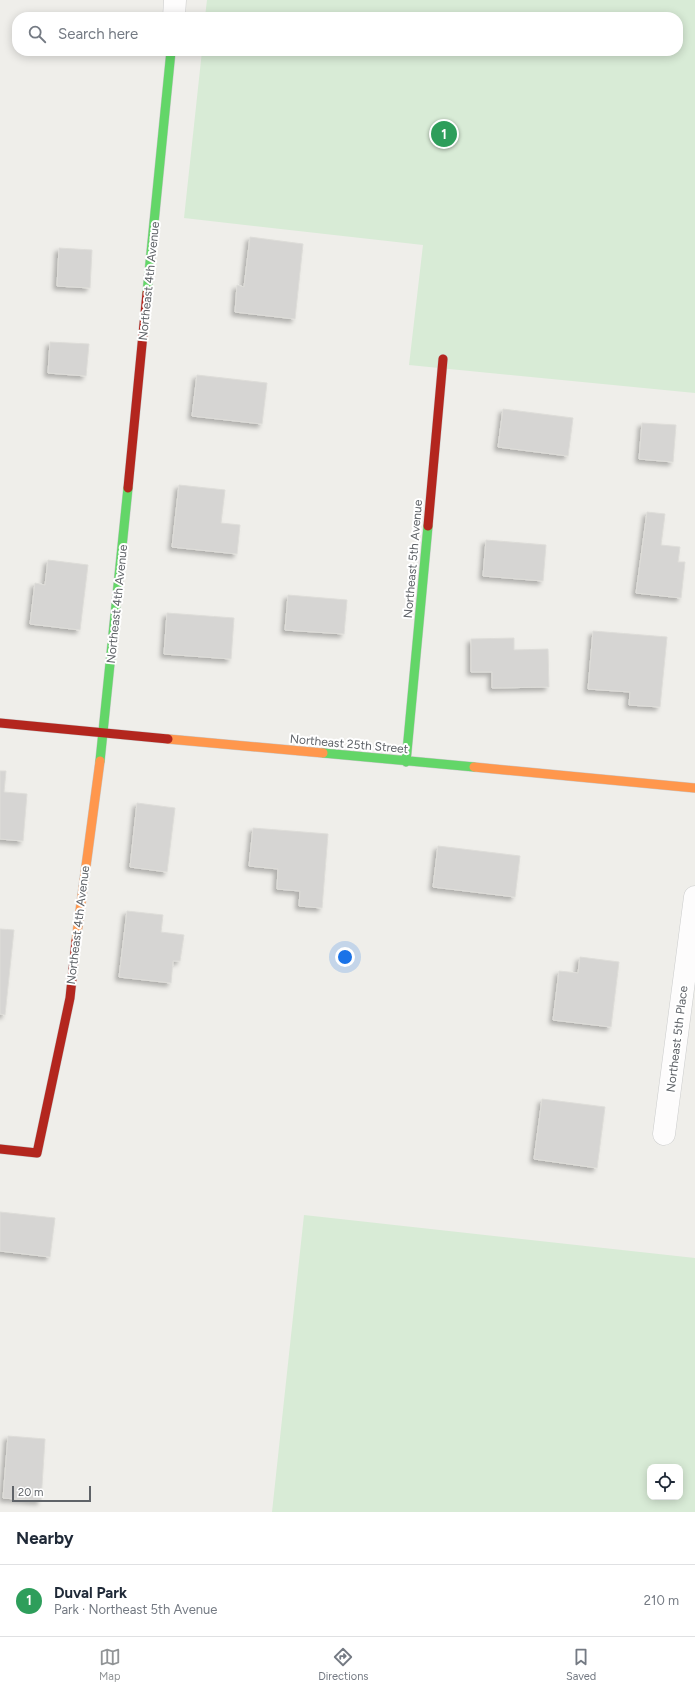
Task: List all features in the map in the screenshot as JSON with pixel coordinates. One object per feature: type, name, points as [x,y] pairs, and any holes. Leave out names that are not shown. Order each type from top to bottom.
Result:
[{"type":"street","points":[[174,12],[175,0]]},
{"type":"street","name":"Northeast 4th Avenue","points":[[0,1149],[37,1153],[70,998],[80,908],[104,733],[171,56]]},
{"type":"street","name":"Northeast 5th Avenue","points":[[406,762],[443,359]]},
{"type":"street","name":"Northeast 25th Street","points":[[0,724],[695,788]]},
{"type":"street","name":"Northeast 5th Place","points":[[664,1134],[695,897]]},
{"type":"green space","points":[[207,0],[695,0],[695,393],[409,365],[423,245],[184,218],[201,56],[683,56],[683,12],[206,12]]},
{"type":"green space","points":[[304,1215],[695,1258],[695,1512],[272,1512]]},
{"type":"building","points":[[250,237],[303,244],[295,319],[235,312],[237,285],[244,287]]},
{"type":"building","points":[[59,248],[92,250],[90,288],[57,286]]},
{"type":"building","points":[[50,342],[89,344],[86,376],[48,373]]},
{"type":"building","points":[[197,375],[267,383],[262,424],[192,416]]},
{"type":"building","points":[[503,409],[573,418],[568,456],[498,447]]},
{"type":"building","points":[[642,423],[676,425],[673,462],[639,459]]},
{"type":"building","points":[[179,485],[225,490],[221,523],[240,525],[237,554],[172,547]]},
{"type":"building","points":[[647,512],[665,514],[661,545],[680,547],[678,562],[685,562],[681,598],[636,593]]},
{"type":"building","points":[[486,540],[546,545],[543,581],[483,576]]},
{"type":"building","points":[[48,560],[88,565],[80,630],[30,624],[35,583],[45,585]]},
{"type":"building","points":[[288,595],[347,600],[344,634],[285,630]]},
{"type":"building","points":[[167,613],[234,618],[231,659],[164,654]]},
{"type":"building","points":[[593,631],[667,637],[660,707],[629,705],[630,692],[588,689]]},
{"type":"building","points":[[514,638],[514,650],[548,649],[549,687],[492,688],[492,672],[471,672],[471,639]]},
{"type":"building","points":[[0,771],[6,771],[4,792],[27,794],[23,841],[0,839]]},
{"type":"building","points":[[137,803],[175,808],[167,872],[130,867]]},
{"type":"building","points":[[253,828],[328,834],[322,908],[299,906],[300,891],[277,889],[278,869],[249,866]]},
{"type":"building","points":[[438,846],[520,856],[515,897],[433,887]]},
{"type":"building","points":[[127,911],[163,915],[161,932],[184,935],[180,961],[173,961],[171,983],[119,977]]},
{"type":"building","points":[[0,929],[14,930],[5,1015],[0,1014]]},
{"type":"building","points":[[580,957],[619,962],[611,1027],[553,1020],[559,971],[578,973]]},
{"type":"building","points":[[542,1099],[605,1107],[597,1168],[534,1159]]},
{"type":"building","points":[[0,1212],[55,1218],[50,1257],[0,1251]]},
{"type":"building","points":[[8,1436],[45,1439],[41,1501],[3,1498]]},
{"type":"traffic: fast","points":[[147,293],[171,56]]},
{"type":"traffic: fast","points":[[100,761],[128,488]]},
{"type":"traffic: fast","points":[[406,762],[428,526]]},
{"type":"traffic: fast","points":[[323,753],[474,767]]},
{"type":"traffic: slow","points":[[168,739],[323,753]]},
{"type":"traffic: slow","points":[[76,941],[100,761]]},
{"type":"traffic: slow","points":[[474,767],[695,788]]},
{"type":"traffic: jam","points":[[128,488],[147,293]]},
{"type":"traffic: jam","points":[[428,526],[443,359]]},
{"type":"traffic: jam","points":[[0,723],[168,739]]},
{"type":"traffic: jam","points":[[0,1149],[37,1153],[70,998],[76,941]]},
{"type":"place","name":"Duval Park","points":[[444,134]]}]
